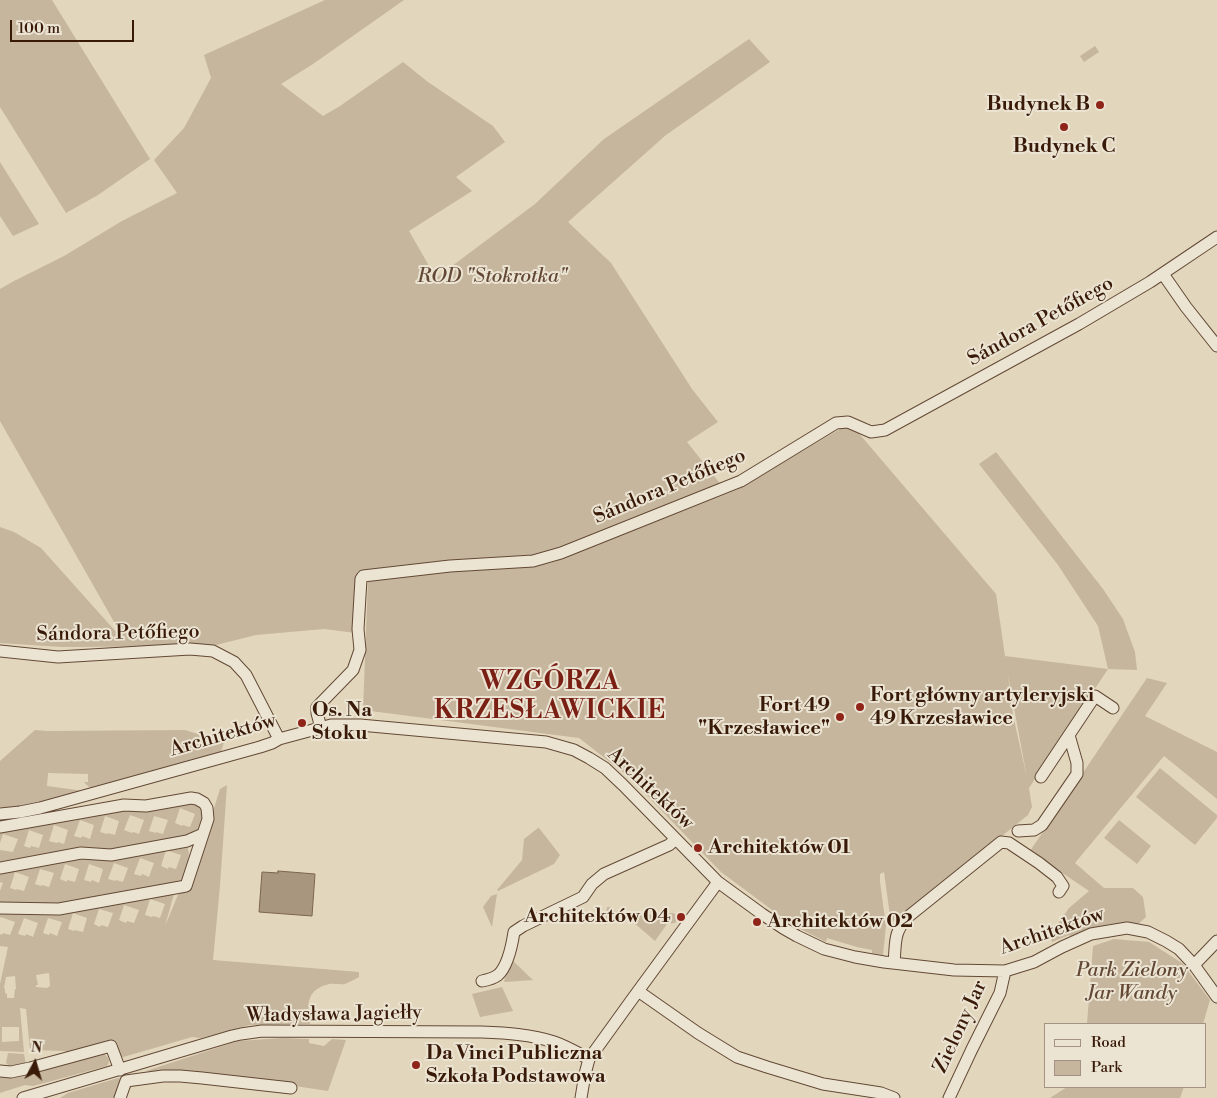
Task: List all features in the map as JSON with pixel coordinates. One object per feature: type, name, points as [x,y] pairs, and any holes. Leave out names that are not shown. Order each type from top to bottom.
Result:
[{"type":"street","name":"Sándora Petőfiego","points":[[321,728],[317,707],[353,670],[360,650],[358,629],[361,579],[363,576],[450,566],[533,561],[570,550],[741,482],[836,422],[848,422],[871,432],[885,430],[1079,324],[1163,274],[1217,236]]},
{"type":"street","points":[[1163,274],[1217,346]]},
{"type":"street","name":"Sándora Petőfiego","points":[[0,651],[58,657],[190,649],[214,651],[234,662],[246,675],[279,739]]},
{"type":"street","points":[[1041,777],[1095,696],[1113,708]]},
{"type":"street","name":"Architektów","points":[[0,814],[40,808],[260,747],[279,739],[341,724],[370,725],[546,742],[564,747],[589,758],[613,775],[718,882],[783,928],[808,942],[840,954],[876,961],[954,970],[1005,971],[1034,962],[1091,934],[1126,928],[1148,932],[1179,949],[1194,965],[1217,996]]},
{"type":"street","points":[[1018,831],[1034,830],[1042,825],[1077,774],[1077,763],[1069,736]]},
{"type":"street","points":[[0,827],[124,805],[146,806],[191,798],[201,801],[208,812],[208,819],[186,886],[59,909],[0,908]]},
{"type":"street","points":[[0,868],[81,853],[106,855],[187,841],[203,834]]},
{"type":"street","points":[[482,981],[497,975],[512,948],[514,932],[522,926],[583,897],[592,884],[604,874],[670,845],[676,839]]},
{"type":"street","points":[[187,841],[197,854]]},
{"type":"street","points":[[894,963],[897,933],[903,922],[1001,842],[1009,842],[1056,877],[1063,886],[1059,892]]},
{"type":"street","points":[[581,1098],[589,1059],[718,882]]},
{"type":"street","points":[[1194,965],[1217,940]]},
{"type":"street","name":"Zielony Jar","points":[[949,1098],[1000,993],[1005,971]]},
{"type":"street","points":[[638,991],[698,1033],[737,1057],[823,1084],[881,1093],[894,1098]]},
{"type":"street","name":"Władysława Jagiełły","points":[[23,1098],[49,1094],[120,1070],[241,1034],[271,1031],[480,1032],[503,1034],[549,1040],[589,1059]]},
{"type":"street","points":[[0,1070],[10,1072],[30,1068],[111,1046],[120,1070]]},
{"type":"street","points":[[120,1098],[126,1081],[163,1076],[202,1078],[290,1088]]},
{"type":"green space","points":[[0,0],[52,0],[150,159],[98,195],[66,213],[0,107]]},
{"type":"green space","name":"ROD \"Stokrotka\"","points":[[325,0],[404,0],[313,64],[281,84],[323,116],[403,62],[428,82],[493,126],[505,142],[456,177],[472,191],[409,231],[436,278],[535,204],[604,139],[749,39],[770,62],[666,135],[568,222],[611,263],[692,389],[718,422],[687,442],[722,486],[543,556],[357,572],[356,633],[324,629],[256,635],[212,646],[62,647],[0,643],[0,527],[14,532],[41,548],[126,643],[0,421],[0,289],[64,256],[122,221],[177,193],[154,160],[184,128],[211,78],[204,55]]},
{"type":"green space","points":[[1095,46],[1099,52],[1084,62],[1080,56]]},
{"type":"green space","points":[[0,162],[39,224],[13,236],[0,216]]},
{"type":"green space","points":[[850,423],[996,594],[1005,656],[1108,669],[1029,788],[1032,807],[1028,815],[891,923],[884,872],[880,874],[886,926],[883,955],[872,953],[872,950],[827,938],[826,942],[791,924],[721,872],[628,776],[579,738],[363,710],[368,579],[550,563],[737,490]],"holes":[[[1008,675],[1027,778],[1013,715]]]},
{"type":"green space","points":[[996,452],[1103,589],[1123,619],[1135,652],[1137,670],[1108,669],[1098,626],[1058,565],[979,464]]},
{"type":"green space","points":[[1147,678],[1167,683],[1145,716],[1217,752],[1217,799],[1164,756],[1075,863],[1104,888],[1133,888],[1143,897],[1146,917],[1137,925],[1110,924],[1073,939],[1069,935],[1052,942],[1049,930],[1055,928],[1069,908],[1089,891],[1030,851]]},
{"type":"green space","points":[[35,730],[185,730],[224,742],[221,752],[91,789],[84,782],[88,782],[88,774],[48,773],[47,786],[84,791],[33,805],[2,808],[0,807],[0,761]]},
{"type":"green space","points":[[1160,768],[1217,815],[1217,818],[1195,845],[1136,797]]},
{"type":"green space","points":[[227,785],[213,960],[359,972],[359,977],[345,984],[329,984],[316,990],[312,994],[309,1004],[310,1024],[250,1025],[201,1038],[192,1037],[120,1058],[114,1043],[67,1055],[65,1051],[30,1050],[26,1009],[20,1008],[24,1052],[0,1051],[0,984],[8,947],[0,946],[0,934],[10,935],[15,922],[0,918],[0,912],[57,912],[66,914],[67,911],[82,908],[92,909],[93,905],[110,903],[117,905],[118,901],[174,894],[165,926],[180,890],[189,888],[220,789]],"holes":[[[150,899],[165,904],[160,918],[145,915]],[[124,905],[139,910],[134,923],[127,921],[126,923],[119,920]],[[99,909],[113,913],[108,927],[101,925],[100,927],[94,924]],[[73,913],[87,918],[83,932],[68,929]],[[24,918],[38,923],[33,937],[26,934],[25,936],[18,934]],[[48,918],[62,922],[57,936],[50,933],[49,935],[43,933]],[[49,973],[50,986],[47,988],[36,987],[38,985],[36,975]],[[15,976],[16,989],[14,998],[7,998],[5,989],[6,977]],[[2,1027],[19,1027],[19,1041],[2,1042]]]},
{"type":"green space","points":[[191,801],[200,804],[203,822],[199,829],[191,835],[107,851],[0,864],[0,850],[13,852],[18,839],[3,834],[0,843],[0,830],[89,813]],"holes":[[[180,808],[195,814],[190,827],[175,823]],[[130,815],[144,820],[139,834],[124,830]],[[105,816],[119,821],[115,835],[100,832]],[[154,816],[168,820],[163,834],[149,831]],[[80,820],[94,825],[90,839],[82,836],[81,838],[74,836]],[[54,825],[68,830],[64,844],[49,841]],[[29,830],[43,835],[39,848],[31,846],[30,848],[24,846]]]},
{"type":"green space","points":[[1119,820],[1151,846],[1137,864],[1104,838]]},
{"type":"green space","points":[[538,828],[560,855],[554,864],[498,891],[522,860],[524,839]]},
{"type":"green space","points":[[187,846],[189,853],[185,875],[176,883],[52,906],[0,906],[0,891],[3,883],[0,882],[0,871],[76,858],[83,859],[85,857]],"holes":[[[166,850],[181,855],[176,869],[169,867],[168,869],[161,866]],[[140,858],[154,863],[149,877],[142,874],[141,876],[134,874]],[[114,863],[128,868],[123,882],[108,879]],[[65,864],[79,869],[75,882],[67,880],[67,882],[60,879]],[[89,864],[103,869],[99,883],[92,880],[91,882],[84,880]],[[40,869],[54,873],[49,887],[35,884]],[[15,872],[29,877],[24,891],[10,888]]]},
{"type":"green space","points":[[497,894],[492,927],[483,907],[491,896]]},
{"type":"green space","points":[[607,907],[610,907],[623,917],[605,925]]},
{"type":"green space","points":[[673,913],[679,917],[675,923],[667,924],[655,941],[626,916]]},
{"type":"green space","name":"Park Zielony Jar Wandy","points":[[1114,939],[1149,942],[1182,963],[1210,1000],[1203,1023],[1087,1023],[1093,946]]},
{"type":"green space","points":[[512,960],[533,980],[505,982]]},
{"type":"green space","points":[[502,987],[513,1011],[480,1017],[472,994]]},
{"type":"green space","points":[[283,1038],[309,1039],[309,1043],[324,1046],[332,1039],[346,1040],[328,1091],[269,1082],[146,1071],[238,1041]]},
{"type":"green space","points":[[8,1053],[24,1054],[26,1065],[12,1068],[6,1063]]},
{"type":"green space","points":[[103,1053],[109,1062],[107,1066],[33,1086],[25,1085],[0,1093],[0,1075]]},
{"type":"green space","points":[[118,1078],[122,1079],[116,1098],[60,1098],[68,1093]]},
{"type":"green space","points":[[1065,1088],[1184,1088],[1180,1098],[1050,1098]]},
{"type":"shaded area","points":[[278,871],[315,874],[312,916],[259,912],[262,872],[278,873]]},
{"type":"place","name":"Budynek B","points":[[1100,105]]},
{"type":"place","name":"Budynek C","points":[[1064,127]]},
{"type":"place","name":"Fort główny artyleryjski 49 Krzesławice","points":[[860,707]]},
{"type":"place","name":"Fort 49 \"Krzesławice\"","points":[[840,717]]},
{"type":"place","name":"Os. Na Stoku","points":[[302,723]]},
{"type":"place","name":"Architektów 01","points":[[698,848]]},
{"type":"place","name":"Architektów 04","points":[[681,917]]},
{"type":"place","name":"Architektów 02","points":[[757,922]]},
{"type":"place","name":"Da Vinci Publiczna Szkoła Podstawowa","points":[[416,1065]]},
{"type":"district","name":"WZGÓRZA KRZESŁAWICKIE","points":[[550,698]]}]
